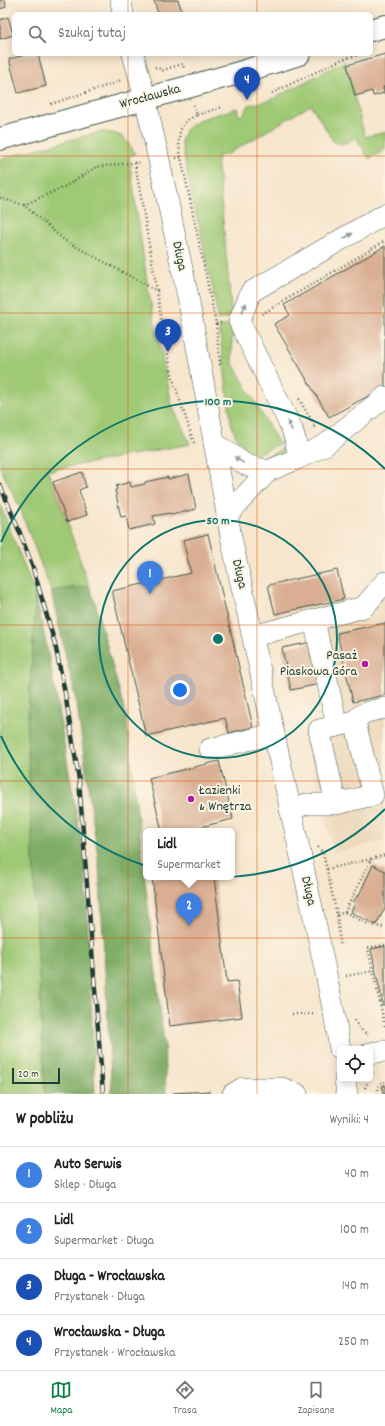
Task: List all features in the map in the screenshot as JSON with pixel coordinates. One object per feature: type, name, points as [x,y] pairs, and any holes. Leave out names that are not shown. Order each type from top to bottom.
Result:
[{"type":"main road","points":[[373,29],[385,26]]},
{"type":"main road","name":"Wrocławska","points":[[0,139],[242,72],[293,56]]},
{"type":"street","points":[[121,0],[124,12]]},
{"type":"street","name":"Długa","points":[[134,56],[145,98],[188,297],[204,445],[227,515],[321,948],[340,1046]]},
{"type":"street","points":[[297,448],[239,321],[251,292],[385,214]]},
{"type":"street","points":[[227,515],[268,471],[297,448],[325,445],[385,398]]},
{"type":"street","points":[[204,445],[246,465],[268,471]]},
{"type":"street","points":[[253,636],[364,607],[385,582]]},
{"type":"street","points":[[290,810],[306,804],[336,804],[379,794],[346,724],[314,620]]},
{"type":"street","points":[[336,804],[319,730],[346,724],[365,712],[385,708]]},
{"type":"street","points":[[210,749],[274,734]]},
{"type":"street","points":[[345,1082],[347,1094]]},
{"type":"street","points":[[233,1094],[243,1088],[282,1088],[297,1094]]},
{"type":"path","points":[[272,93],[341,60],[354,56]]},
{"type":"path","points":[[197,115],[223,107]]},
{"type":"path","points":[[24,205],[66,186],[96,167],[181,157],[217,323],[221,369]]},
{"type":"path","points":[[135,163],[162,326],[173,379],[204,445]]},
{"type":"path","points":[[0,198],[24,205],[64,240],[157,292]]},
{"type":"path","points":[[239,321],[260,315],[385,241]]},
{"type":"path","points":[[296,393],[315,426],[297,448]]},
{"type":"path","points":[[327,869],[385,855]]},
{"type":"path","points":[[338,915],[346,912],[371,859]]},
{"type":"path","points":[[346,912],[368,924],[385,928]]},
{"type":"path","points":[[385,944],[368,948],[385,1026]]},
{"type":"path","points":[[346,976],[373,971]]},
{"type":"path","points":[[292,1014],[310,1013]]},
{"type":"path","points":[[353,1016],[358,1028],[375,1047]]},
{"type":"path","points":[[378,1094],[378,1086],[382,1082],[385,1082]]},
{"type":"shaded area","name":"Pasaż Piaskowa Góra","points":[[385,597],[385,840],[334,853],[304,731],[339,723],[321,629],[370,617]]},
{"type":"green space","points":[[345,61],[365,137],[385,132],[385,150],[369,159],[356,137],[342,144],[336,143],[333,141],[311,105],[228,154],[217,157],[232,317],[218,320],[199,224],[194,210],[181,140],[186,129],[198,120],[237,108],[239,116],[242,116],[249,105],[270,100]]},
{"type":"green space","points":[[99,132],[112,133],[121,136],[132,148],[135,154],[129,156],[149,295],[172,405],[190,444],[47,471],[53,482],[89,586],[51,591],[19,506],[0,467],[0,159]]},
{"type":"green space","points":[[232,325],[232,362],[279,444],[255,455],[248,452],[235,435],[231,423],[219,326]]},
{"type":"green space","points":[[290,445],[290,449],[279,460],[255,462]]},
{"type":"green space","points":[[0,504],[35,594],[35,616],[27,732],[45,1094],[0,1094],[0,1083],[2,1083],[0,1074]]},
{"type":"green space","points":[[89,586],[95,602],[126,716],[143,862],[143,880],[145,880],[164,1043],[166,1094],[112,1094],[99,865],[77,705],[51,591]]},
{"type":"green space","points":[[35,594],[48,652],[85,862],[95,1094],[45,1094],[27,732],[35,616]]},
{"type":"building","points":[[0,0],[5,0],[6,7],[0,9]]},
{"type":"building","points":[[154,0],[178,0],[182,12],[157,12]]},
{"type":"building","points":[[8,17],[12,35],[0,39],[0,20]]},
{"type":"building","points":[[385,54],[384,93],[373,96],[372,91],[355,96],[347,65]]},
{"type":"building","points":[[21,56],[38,56],[46,86],[18,93],[9,59]]},
{"type":"building","points":[[385,246],[385,387],[329,417],[274,324],[290,315],[284,305]]},
{"type":"building","points":[[82,472],[86,487],[79,490],[87,515],[67,522],[53,482]]},
{"type":"building","points":[[189,474],[196,509],[171,515],[170,513],[153,516],[155,524],[129,530],[126,516],[121,517],[115,490],[117,489],[116,486],[130,482],[131,487],[145,484],[145,482]]},
{"type":"building","points":[[208,534],[253,727],[229,733],[225,718],[146,736],[112,591],[191,573],[183,540]]},
{"type":"building","points":[[337,570],[344,599],[275,614],[268,585]]},
{"type":"building","name":"Pasaż Piaskowa Góra","points":[[385,623],[385,695],[353,702],[337,633]]},
{"type":"building","points":[[312,642],[325,683],[291,690],[282,648]]},
{"type":"building","name":"Łazienki & Wnętrza","points":[[219,761],[233,819],[196,828],[161,828],[149,778]]},
{"type":"building","points":[[373,865],[385,871],[385,908],[376,925],[351,912],[355,899],[357,896],[358,897]]},
{"type":"building","points":[[152,880],[214,880],[227,982],[237,981],[242,1017],[170,1026]]},
{"type":"building","points":[[385,946],[385,1005],[383,1005],[371,949]]},
{"type":"building","points":[[385,1085],[385,1094],[383,1094],[382,1086]]},
{"type":"building","points":[[209,1091],[209,1094],[173,1094],[173,1093]]},
{"type":"railway","points":[[0,485],[33,568],[55,644],[65,693],[79,780],[103,1094]]},
{"type":"place","name":"Wrocławska - Długa","points":[[247,100]]},
{"type":"place","name":"Długa - Wrocławska","points":[[168,352]]},
{"type":"place","name":"Auto Serwis","points":[[150,594]]},
{"type":"place","name":"Pasaż Piaskowa Góra","points":[[365,664]]},
{"type":"place","name":"Łazienki & Wnętrza","points":[[191,799]]},
{"type":"place","name":"Lidl","points":[[189,926]]}]
